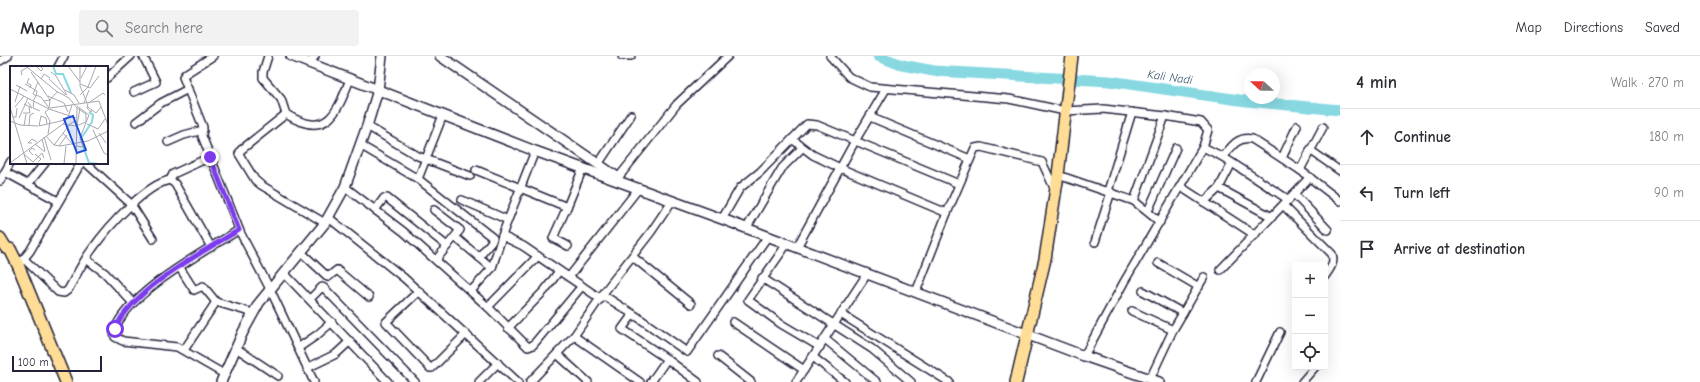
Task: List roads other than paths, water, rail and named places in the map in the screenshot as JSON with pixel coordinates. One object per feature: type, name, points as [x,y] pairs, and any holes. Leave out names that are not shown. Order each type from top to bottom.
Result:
[{"type":"main road","points":[[1016,382],[1045,259],[1056,192],[1072,56]]},
{"type":"main road","points":[[2,243],[10,249],[21,262],[56,354],[63,381]]},
{"type":"main road","points":[[2,243],[4,252],[14,268],[63,381]]},
{"type":"street","points":[[0,61],[8,56]]},
{"type":"street","points":[[59,66],[64,56]]},
{"type":"street","points":[[108,77],[131,56]]},
{"type":"street","points":[[134,92],[156,82],[143,56]]},
{"type":"street","points":[[213,56],[184,74],[183,77],[203,130],[202,136],[239,230],[270,289],[314,382]]},
{"type":"street","points":[[268,56],[263,72],[263,78],[281,99],[286,114],[299,122],[312,125],[327,120],[338,109],[350,79]]},
{"type":"street","points":[[291,56],[312,59],[350,79],[535,151],[622,180],[672,201],[722,218],[746,229],[1028,335],[1155,380],[1173,330],[1204,277]]},
{"type":"street","points":[[239,230],[180,268],[147,291],[133,303],[118,321],[114,332],[115,337],[131,343],[169,346],[184,350],[223,378],[253,313],[270,289],[302,253],[327,220],[345,188],[378,90],[382,56]]},
{"type":"street","points":[[440,56],[622,180]]},
{"type":"street","points":[[622,180],[677,104],[728,56]]},
{"type":"street","points":[[830,56],[855,82],[870,87],[1009,99],[1132,112],[1194,120],[1205,126],[1208,130],[1203,147],[1181,187],[1124,282],[1084,356]]},
{"type":"street","points":[[136,122],[161,103],[188,89]]},
{"type":"street","points":[[797,247],[855,141],[886,89]]},
{"type":"street","points":[[1095,242],[1132,112]]},
{"type":"street","points":[[286,114],[241,150],[240,156],[255,180],[260,185],[327,220],[419,291],[518,382]]},
{"type":"street","points":[[418,179],[443,115]]},
{"type":"street","points":[[599,163],[631,115]]},
{"type":"street","points":[[1134,201],[1165,116]]},
{"type":"street","points":[[870,117],[970,158]]},
{"type":"street","points":[[722,218],[740,188],[760,172],[804,126],[812,123],[960,184]]},
{"type":"street","points":[[367,126],[425,160],[470,176]]},
{"type":"street","points":[[1282,158],[1297,126]]},
{"type":"street","points":[[1300,170],[1324,127]]},
{"type":"street","points":[[168,142],[184,135],[203,130]]},
{"type":"street","points":[[1217,154],[1239,140],[1246,138],[1259,143],[1282,158],[1340,200]]},
{"type":"street","points":[[792,139],[802,148],[840,168],[947,213]]},
{"type":"street","points":[[360,145],[418,179],[493,238],[479,257]]},
{"type":"street","points":[[916,292],[947,213],[975,148],[978,147],[1037,159],[1045,165],[1056,192]]},
{"type":"street","points":[[1203,147],[1292,197],[1328,230]]},
{"type":"street","points":[[746,229],[782,168],[802,148]]},
{"type":"street","points":[[1148,211],[1176,148]]},
{"type":"street","points":[[1310,150],[1340,171]]},
{"type":"street","points":[[471,291],[492,268],[502,236],[535,151]]},
{"type":"street","points":[[80,164],[21,262],[61,293],[68,290],[101,237],[131,204],[147,192],[170,180],[173,174],[210,157]]},
{"type":"street","points":[[0,181],[10,163]]},
{"type":"street","points":[[1204,202],[1219,188],[1232,163]]},
{"type":"street","points":[[28,184],[44,164]]},
{"type":"street","points":[[87,164],[131,204],[153,239]]},
{"type":"street","points":[[568,246],[552,238],[583,168]]},
{"type":"street","points":[[476,170],[567,207]]},
{"type":"street","points":[[5,172],[58,201]]},
{"type":"street","points":[[1058,175],[1109,191],[1134,201],[1160,222]]},
{"type":"street","points":[[1220,270],[1310,178]]},
{"type":"street","points":[[170,180],[175,184],[211,247]]},
{"type":"street","points":[[1181,187],[1255,235]]},
{"type":"street","points":[[345,188],[404,232],[471,291],[525,345],[530,347],[582,286]]},
{"type":"street","points":[[569,277],[639,188]]},
{"type":"street","points":[[1219,188],[1272,217]]},
{"type":"street","points":[[375,210],[384,198],[387,198],[447,246]]},
{"type":"street","points":[[462,200],[508,220]]},
{"type":"street","points":[[533,381],[574,336],[672,201]]},
{"type":"street","points":[[1284,206],[1332,254],[1334,259],[1328,271]]},
{"type":"street","points":[[434,210],[459,229],[455,237],[436,260]]},
{"type":"street","points":[[502,236],[523,246],[582,286],[632,314],[687,352],[768,236]]},
{"type":"street","points":[[455,237],[492,268]]},
{"type":"street","points":[[787,244],[748,297],[748,302],[820,347]]},
{"type":"street","points":[[302,253],[328,277],[338,271],[369,298]]},
{"type":"street","points":[[488,307],[538,256]]},
{"type":"street","points":[[632,257],[691,304]]},
{"type":"street","points":[[86,259],[104,273],[133,303]]},
{"type":"street","points":[[1158,263],[1199,287]]},
{"type":"street","points":[[180,268],[194,290],[203,286],[216,302],[253,313]]},
{"type":"street","points":[[508,328],[538,298],[559,271]]},
{"type":"street","points":[[284,273],[388,382]]},
{"type":"street","points":[[800,381],[804,370],[867,274]]},
{"type":"street","points":[[762,278],[872,349],[911,382]]},
{"type":"street","points":[[310,299],[322,288],[324,288],[415,382]]},
{"type":"street","points":[[419,291],[386,322],[430,368],[432,368],[466,334]]},
{"type":"street","points":[[1143,291],[1183,312]]},
{"type":"street","points":[[184,350],[216,302]]},
{"type":"street","points":[[1132,310],[1173,330]]},
{"type":"street","points":[[632,314],[622,329],[698,382]]},
{"type":"street","points":[[841,314],[949,382]]},
{"type":"street","points":[[298,348],[317,335],[332,322]]},
{"type":"street","points":[[733,322],[804,370]]},
{"type":"street","points":[[1256,382],[1280,332]]},
{"type":"street","points":[[574,336],[640,382]]},
{"type":"street","points":[[825,339],[877,382]]},
{"type":"street","points":[[307,368],[332,357],[350,341]]},
{"type":"street","points":[[236,348],[278,376]]},
{"type":"street","points":[[557,354],[588,382]]},
{"type":"street","points":[[718,356],[751,382]]},
{"type":"street","points":[[813,357],[845,382]]},
{"type":"street","points":[[651,382],[667,359]]},
{"type":"street","points":[[479,382],[498,363]]},
{"type":"street","points":[[1302,382],[1312,370]]},
{"type":"waterway","name":"Kali Nadi","points":[[878,56],[902,65],[934,71],[1109,81],[1246,101],[1340,110]]}]
